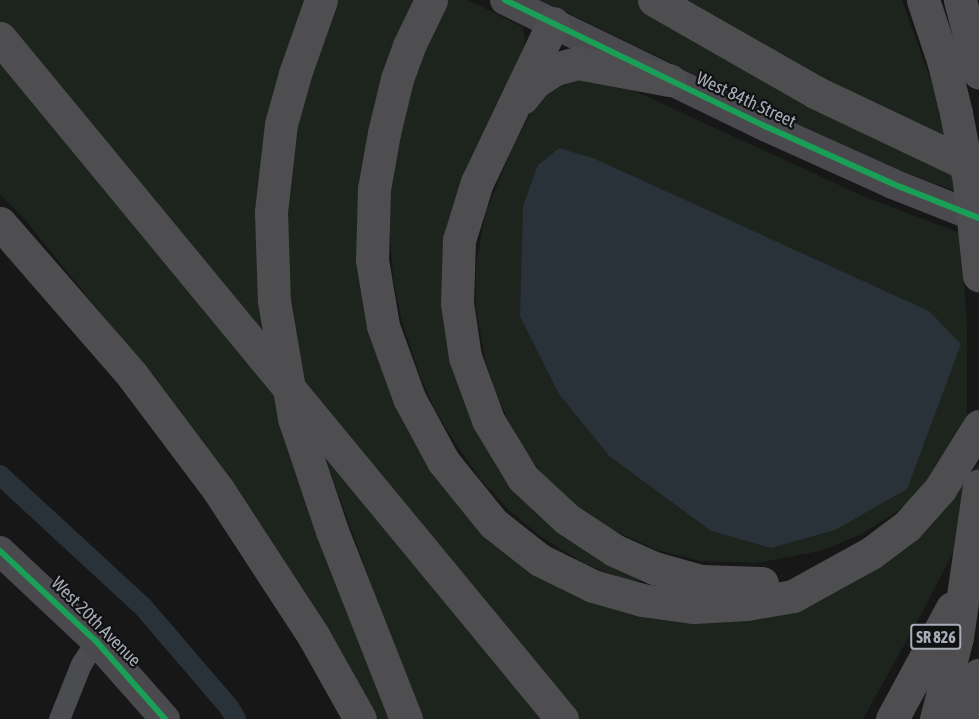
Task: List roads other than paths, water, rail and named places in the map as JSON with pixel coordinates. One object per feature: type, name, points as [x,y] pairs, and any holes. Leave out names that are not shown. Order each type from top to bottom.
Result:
[{"type":"highway","points":[[431,0],[409,46],[384,133],[374,189],[372,260],[383,326],[409,398],[443,461],[493,523],[540,560],[592,586],[642,600],[693,607],[747,604],[794,596],[871,553],[907,526],[940,489],[979,426]]},
{"type":"highway","points":[[654,0],[815,92],[979,170]]},
{"type":"highway","points":[[923,0],[943,60],[956,113],[969,182],[979,275]]},
{"type":"highway","points":[[960,0],[979,73]]},
{"type":"highway","points":[[317,10],[281,124],[271,212],[274,301],[294,418],[332,531],[406,719]]},
{"type":"highway","points":[[553,23],[477,182],[459,240],[457,303],[465,357],[488,420],[523,478],[567,519],[614,550],[654,568],[701,581],[743,584],[784,581],[871,553]]},
{"type":"highway","points":[[0,38],[562,719]]},
{"type":"highway","points":[[508,116],[535,82],[555,69],[578,63],[669,80]]},
{"type":"highway","points":[[0,223],[132,375],[219,491],[314,637],[360,719]]},
{"type":"highway","points":[[936,719],[957,637],[979,486]]},
{"type":"highway","name":"SR 826","points":[[892,719],[979,555]]},
{"type":"highway","points":[[917,719],[979,601]]},
{"type":"highway","points":[[967,719],[979,675]]},
{"type":"street","name":"West 84th Street","points":[[505,0],[669,80],[893,184],[979,218]]},
{"type":"street","name":"West 20th Avenue","points":[[0,550],[96,641],[165,719]]},
{"type":"street","points":[[58,719],[81,664],[96,641]]},
{"type":"waterway","points":[[0,475],[144,608],[229,707],[236,719]]}]
